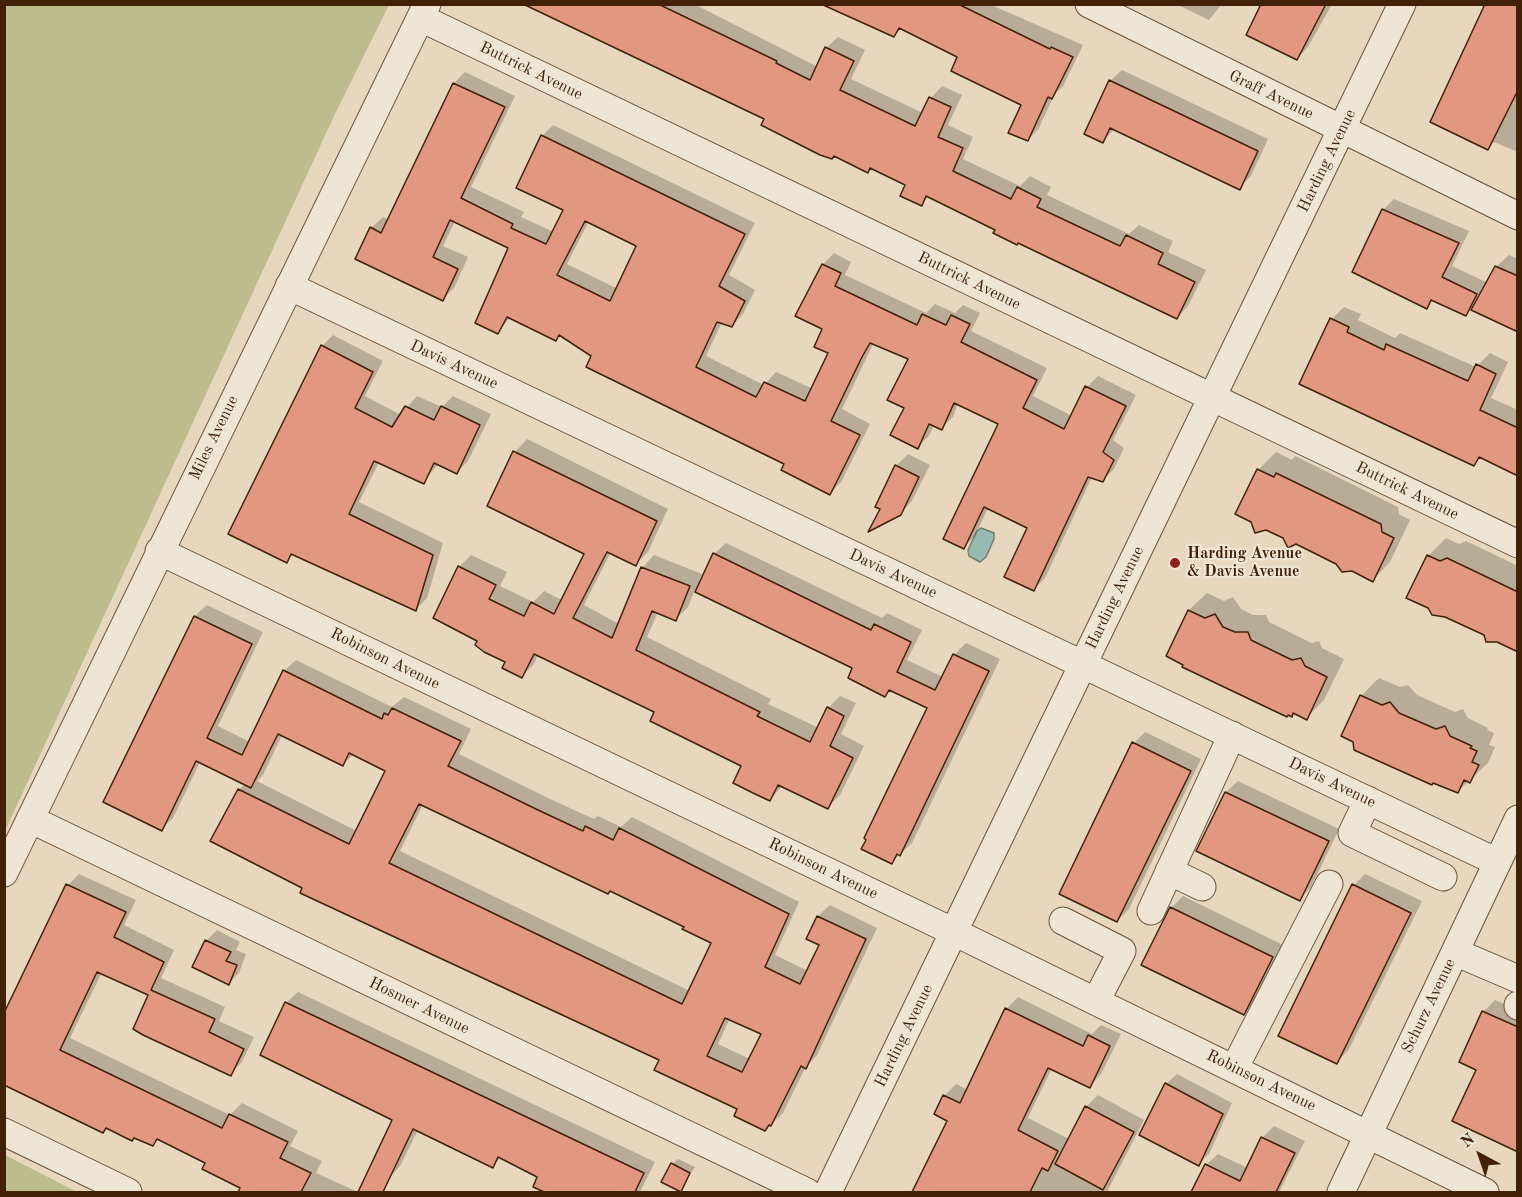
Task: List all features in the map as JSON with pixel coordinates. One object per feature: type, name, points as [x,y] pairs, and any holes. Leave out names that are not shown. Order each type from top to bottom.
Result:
[{"type":"street","name":"Graff Avenue","points":[[1089,4],[1518,216]]},
{"type":"street","name":"Harding Avenue","points":[[828,1192],[1402,4]]},
{"type":"street","name":"Miles Avenue","points":[[4,873],[424,11]]},
{"type":"street","name":"Buttrick Avenue","points":[[424,11],[1212,397],[1518,544]]},
{"type":"street","name":"Davis Avenue","points":[[289,286],[1497,862]]},
{"type":"street","name":"Robinson Avenue","points":[[159,551],[954,932],[1485,1192]]},
{"type":"street","points":[[1151,911],[1232,735]]},
{"type":"street","points":[[1368,800],[1352,833],[1443,877]]},
{"type":"street","name":"Hosmer Avenue","points":[[30,819],[807,1192]]},
{"type":"street","name":"Schurz Avenue","points":[[1341,1192],[1517,820]]},
{"type":"street","points":[[1169,871],[1202,887]]},
{"type":"street","points":[[1234,1069],[1329,884]]},
{"type":"street","points":[[1063,921],[1122,951],[1096,1001]]},
{"type":"street","points":[[1455,952],[1518,979]]},
{"type":"street","points":[[4,1132],[128,1192]]},
{"type":"green space","points":[[5,4],[389,5],[333,118],[5,831]]},
{"type":"green space","points":[[5,1155],[77,1192],[5,1192]]},
{"type":"water","points":[[981,528],[994,533],[994,539],[986,557],[980,562],[969,556],[968,550],[977,531]]},
{"type":"building","points":[[523,4],[658,4],[777,61],[776,63],[810,80],[825,47],[854,61],[840,90],[915,126],[929,97],[951,107],[938,137],[963,148],[953,171],[1011,199],[1017,187],[1041,199],[1037,207],[1120,246],[1126,235],[1163,253],[1158,264],[1195,282],[1177,319],[1018,243],[1017,245],[993,233],[995,230],[926,196],[922,206],[900,196],[905,185],[870,168],[868,173],[834,156],[832,159],[820,155],[761,125],[764,119]]},
{"type":"building","points":[[821,4],[958,4],[1050,49],[1051,47],[1073,57],[1052,99],[1048,97],[1028,141],[1008,133],[1021,105],[951,71],[957,57],[899,28],[894,37]]},
{"type":"building","points":[[1261,4],[1326,4],[1297,60],[1246,35]]},
{"type":"building","points":[[1485,4],[1518,4],[1518,90],[1488,150],[1430,122]]},
{"type":"building","points":[[1109,80],[1258,151],[1240,190],[1110,128],[1103,143],[1084,134]]},
{"type":"building","points":[[453,83],[505,107],[461,198],[513,224],[511,228],[546,244],[563,210],[516,188],[541,135],[745,234],[719,286],[745,301],[732,327],[717,322],[696,367],[756,397],[764,382],[805,401],[828,353],[814,347],[822,329],[795,316],[822,264],[841,273],[835,286],[917,325],[922,314],[946,325],[951,315],[970,324],[961,342],[1037,380],[1023,408],[1064,429],[1085,386],[1126,406],[1103,452],[1114,460],[1103,482],[1088,477],[1034,591],[1004,577],[1027,528],[984,507],[964,549],[943,539],[998,424],[954,403],[942,430],[929,424],[918,449],[890,435],[904,408],[887,400],[908,359],[870,343],[831,421],[860,435],[830,495],[781,470],[784,464],[586,367],[591,356],[559,335],[556,341],[507,317],[498,334],[475,323],[508,248],[450,220],[433,257],[458,269],[443,301],[355,259],[370,227],[381,233]],"holes":[[[585,221],[636,246],[610,301],[557,275]]]},
{"type":"building","points":[[1382,209],[1459,243],[1442,277],[1477,294],[1466,316],[1431,300],[1427,309],[1352,272]]},
{"type":"building","points":[[1495,266],[1518,276],[1518,332],[1471,310]]},
{"type":"building","points":[[1330,318],[1349,327],[1347,332],[1384,350],[1386,344],[1468,381],[1476,364],[1496,374],[1480,410],[1518,428],[1518,476],[1479,457],[1474,466],[1299,384]]},
{"type":"building","points":[[321,345],[373,372],[355,408],[392,427],[405,406],[434,420],[441,406],[480,425],[457,474],[434,463],[424,484],[374,461],[349,514],[433,555],[416,611],[291,554],[287,563],[228,534]]},
{"type":"building","points":[[513,451],[657,521],[636,566],[607,552],[573,618],[612,638],[641,567],[690,586],[676,621],[652,611],[636,650],[760,712],[757,716],[810,742],[827,707],[844,716],[830,746],[853,758],[828,809],[778,785],[770,801],[753,793],[733,783],[741,766],[650,721],[654,712],[534,654],[522,678],[502,668],[505,662],[484,652],[475,645],[477,641],[433,618],[458,566],[496,585],[489,599],[524,616],[531,602],[554,614],[584,554],[487,506]]},
{"type":"building","points":[[895,465],[919,477],[901,515],[868,532],[880,509],[875,507]]},
{"type":"building","points":[[1257,469],[1274,477],[1276,473],[1381,524],[1382,532],[1394,538],[1373,582],[1352,571],[1342,572],[1336,564],[1296,544],[1288,548],[1283,538],[1266,530],[1255,533],[1251,522],[1235,514]]},
{"type":"building","points":[[713,553],[871,630],[874,624],[911,642],[897,672],[935,690],[953,654],[989,671],[900,856],[897,854],[892,864],[861,849],[866,840],[864,838],[927,708],[889,690],[885,697],[848,678],[852,668],[695,592]]},
{"type":"building","points":[[1427,555],[1440,561],[1447,558],[1518,592],[1518,652],[1497,642],[1486,642],[1484,635],[1445,617],[1432,615],[1428,608],[1406,598]]},
{"type":"building","points":[[1188,610],[1205,618],[1215,614],[1223,627],[1235,632],[1248,632],[1251,640],[1292,660],[1301,658],[1305,666],[1327,677],[1307,720],[1293,713],[1292,717],[1288,715],[1287,717],[1182,667],[1183,665],[1166,656]]},
{"type":"building","points":[[194,616],[252,644],[207,738],[242,755],[283,670],[382,719],[384,713],[388,715],[392,708],[461,741],[448,766],[538,810],[583,831],[585,826],[613,840],[619,828],[789,914],[765,967],[800,984],[819,945],[806,939],[817,916],[866,939],[806,1069],[801,1066],[771,1126],[769,1125],[765,1131],[734,1116],[737,1109],[654,1070],[659,1060],[300,893],[302,888],[210,841],[238,789],[349,844],[385,771],[349,753],[343,766],[278,734],[251,788],[196,761],[162,831],[103,802]],"holes":[[[419,804],[608,894],[610,891],[684,927],[682,929],[711,943],[682,1004],[389,863]],[[725,1018],[761,1034],[742,1072],[707,1056]]]},
{"type":"building","points":[[1360,695],[1382,705],[1390,702],[1399,713],[1436,729],[1445,726],[1450,736],[1472,746],[1470,748],[1477,751],[1472,762],[1479,765],[1470,783],[1464,780],[1458,793],[1433,783],[1432,785],[1354,750],[1353,742],[1341,736]]},
{"type":"building","points":[[1132,742],[1191,771],[1117,922],[1059,894]]},
{"type":"building","points":[[1225,792],[1329,841],[1300,901],[1196,851]]},
{"type":"building","points":[[66,884],[126,912],[114,937],[164,962],[151,990],[215,1019],[209,1032],[244,1049],[231,1076],[143,1035],[133,1029],[148,995],[97,972],[60,1050],[222,1128],[229,1114],[288,1142],[280,1158],[311,1173],[301,1192],[238,1192],[240,1188],[202,1169],[205,1163],[157,1139],[153,1146],[134,1138],[132,1141],[106,1128],[103,1133],[4,1085],[4,1013]]},
{"type":"building","points":[[1352,884],[1411,913],[1337,1064],[1278,1036]]},
{"type":"building","points":[[1170,907],[1273,957],[1244,1015],[1141,965]]},
{"type":"building","points":[[205,940],[231,952],[226,961],[237,965],[229,985],[192,967]]},
{"type":"building","points":[[285,1002],[644,1173],[635,1192],[544,1192],[533,1187],[537,1177],[498,1157],[493,1168],[413,1129],[383,1192],[358,1192],[392,1120],[260,1055]]},
{"type":"building","points":[[1005,1008],[1083,1046],[1088,1035],[1110,1046],[1090,1088],[1048,1068],[1018,1130],[1058,1151],[1048,1171],[1042,1168],[1030,1192],[912,1192],[947,1121],[934,1114],[943,1095],[960,1103]]},
{"type":"building","points":[[1482,1011],[1518,1027],[1518,1152],[1452,1121],[1476,1070],[1459,1062]]},
{"type":"building","points":[[1165,1083],[1223,1114],[1199,1166],[1139,1135]]},
{"type":"building","points":[[1085,1106],[1134,1132],[1103,1190],[1055,1164]]},
{"type":"building","points":[[1261,1137],[1295,1153],[1276,1192],[1191,1192],[1205,1164],[1240,1181]]},
{"type":"building","points":[[671,1163],[690,1173],[681,1192],[661,1182]]},
{"type":"place","name":"Harding Avenue & Davis Avenue","points":[[1175,563]]}]
